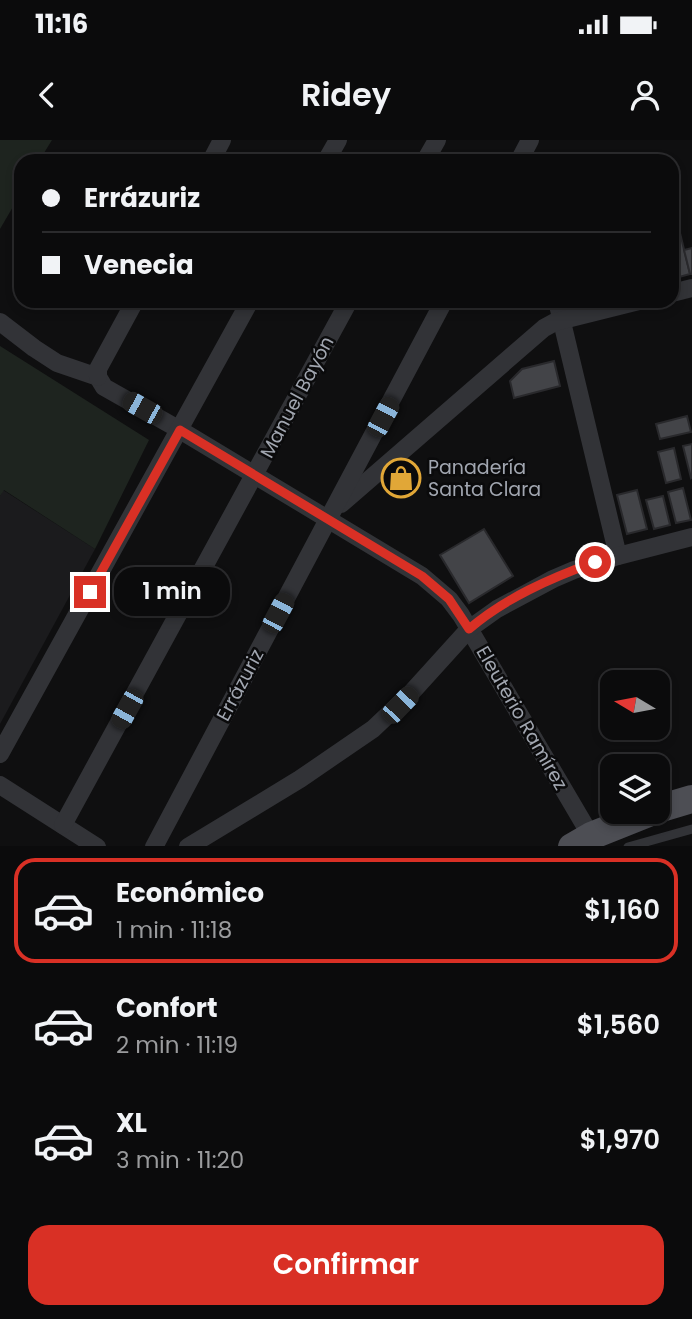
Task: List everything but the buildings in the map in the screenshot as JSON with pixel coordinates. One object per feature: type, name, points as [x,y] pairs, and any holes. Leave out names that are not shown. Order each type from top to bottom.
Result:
[{"type":"main road","points":[[670,805],[692,799]]},
{"type":"main road","points":[[582,841],[622,824]]},
{"type":"street","points":[[0,322],[57,363],[98,377],[98,369],[131,308]]},
{"type":"street","points":[[0,754],[246,308]]},
{"type":"street","name":"Manuel Bayón","points":[[63,825],[345,308]]},
{"type":"street","name":"Errázuriz","points":[[154,846],[440,308]]},
{"type":"street","points":[[559,308],[618,556]]},
{"type":"street","points":[[331,515],[544,328],[562,320],[611,308]]},
{"type":"street","name":"Eleuterio Ramírez","points":[[98,377],[104,387],[255,476],[331,515],[431,582],[449,599],[469,629],[582,841]]},
{"type":"street","points":[[188,846],[300,779],[373,729],[411,694],[469,629],[497,609],[574,570],[692,537]]},
{"type":"street","points":[[0,785],[97,846]]},
{"type":"lane","points":[[582,841],[692,808]]},
{"type":"lane","points":[[628,846],[692,829]]},
{"type":"shaded area","points":[[0,140],[52,140],[43,154],[14,154],[14,205],[0,229]]},
{"type":"shaded area","points":[[0,346],[149,440],[95,549],[4,490],[0,496]]},
{"type":"shaded area","points":[[3,490],[95,549],[0,724],[0,496]]},
{"type":"place","name":"Panadería Santa Clara","points":[[401,478]]},
{"type":"route","points":[[90,592],[180,430],[431,582],[449,599],[469,629],[514,599],[595,562]]}]
